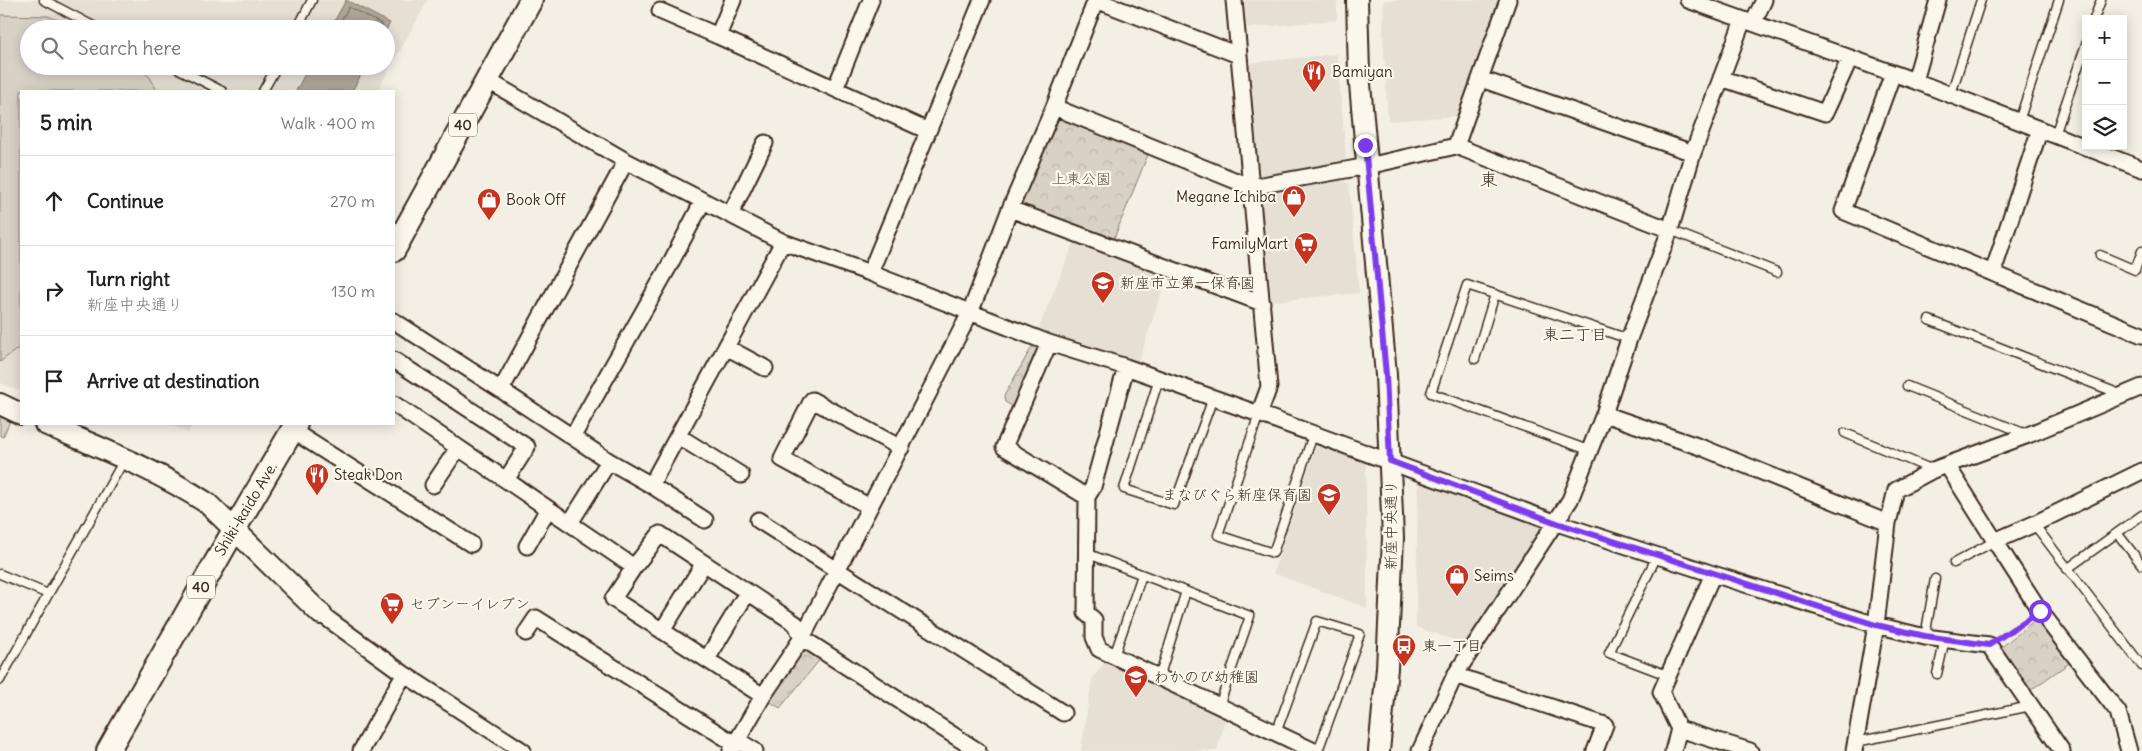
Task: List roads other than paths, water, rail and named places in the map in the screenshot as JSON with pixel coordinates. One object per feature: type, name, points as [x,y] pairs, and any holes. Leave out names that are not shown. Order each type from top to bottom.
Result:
[{"type":"main road","name":"40","points":[[395,248],[531,0]]},
{"type":"main road","name":"Shiki-kaido Ave.","points":[[108,751],[294,427]]},
{"type":"street","points":[[718,36],[733,0]]},
{"type":"street","points":[[835,89],[870,0]]},
{"type":"street","points":[[734,745],[763,696],[802,638],[970,313],[1010,209],[1054,107],[1096,0],[1238,55]]},
{"type":"street","points":[[1234,0],[1268,387],[1260,414]]},
{"type":"street","name":"新座中央通り","points":[[1357,0],[1358,73],[1386,375],[1393,538],[1387,668],[1379,751]]},
{"type":"street","points":[[1456,146],[1508,0]]},
{"type":"street","points":[[1688,0],[1915,80],[2142,169]]},
{"type":"street","points":[[1420,751],[1455,675],[1557,523],[1570,500],[1588,450],[1604,414],[1629,339],[1670,230],[1693,154],[1721,78],[1748,21],[1764,0]]},
{"type":"street","points":[[1915,80],[1938,0]]},
{"type":"street","points":[[870,273],[928,131],[976,2]]},
{"type":"street","points":[[660,11],[928,131]]},
{"type":"street","points":[[1721,78],[1825,113],[1850,58]]},
{"type":"street","points":[[1893,73],[1843,211],[2142,334]]},
{"type":"street","points":[[1481,79],[1693,154]]},
{"type":"street","points":[[487,80],[626,161],[783,242],[870,273],[1049,343],[1126,367],[1314,432],[1557,523],[1657,556],[1876,625],[1925,636],[1989,645],[2062,751]]},
{"type":"street","points":[[1054,107],[1251,187],[1368,166],[1456,146],[1670,230]]},
{"type":"street","points":[[1993,272],[2040,129]]},
{"type":"street","points":[[730,215],[765,143]]},
{"type":"street","points":[[501,390],[626,161]]},
{"type":"street","points":[[573,436],[669,266],[703,201]]},
{"type":"street","points":[[1010,209],[1262,303]]},
{"type":"street","points":[[651,485],[783,242]]},
{"type":"street","points":[[395,322],[573,436],[608,461],[651,485],[705,520]]},
{"type":"street","points":[[1049,343],[1004,447],[1087,497]]},
{"type":"street","points":[[726,347],[765,368]]},
{"type":"street","points":[[395,361],[527,447],[506,480]]},
{"type":"street","points":[[1126,367],[1093,487],[1087,497],[1086,613],[1094,620],[1094,636],[1100,649],[1314,751]]},
{"type":"street","points":[[1855,746],[1876,625],[1888,523],[1896,490],[1940,467],[2028,435],[2142,386]]},
{"type":"street","points":[[870,507],[782,459],[812,400],[901,448]]},
{"type":"street","points":[[0,404],[20,414]]},
{"type":"street","points":[[395,405],[634,568]]},
{"type":"street","points":[[1604,414],[1703,448],[1888,523]]},
{"type":"street","points":[[47,425],[125,458],[190,492],[207,504],[321,614],[404,674],[523,751]]},
{"type":"street","points":[[294,427],[471,544]]},
{"type":"street","points":[[678,436],[741,475]]},
{"type":"street","points":[[433,485],[458,448]]},
{"type":"street","points":[[570,523],[608,461]]},
{"type":"street","points":[[1940,467],[1995,541],[2041,613],[2118,712],[2129,751]]},
{"type":"street","points":[[1995,541],[2142,471]]},
{"type":"street","points":[[527,546],[548,509]]},
{"type":"street","points":[[758,520],[1063,713]]},
{"type":"street","points":[[763,696],[613,599],[660,534],[796,624],[802,638],[978,751]]},
{"type":"street","points":[[662,631],[704,563]]},
{"type":"street","points":[[1673,751],[1679,730],[1661,692],[1714,574]]},
{"type":"street","points":[[707,659],[747,593]]},
{"type":"street","points":[[526,634],[536,618],[734,745],[755,751]]},
{"type":"street","points":[[364,750],[404,674]]},
{"type":"street","points":[[1455,675],[1605,725],[1594,751]]},
{"type":"street","points":[[1679,730],[1750,751]]},
{"type":"street","points":[[495,751],[502,737]]},
{"type":"lane","points":[[44,0],[82,20]]},
{"type":"lane","points":[[302,20],[312,0]]},
{"type":"lane","points":[[1951,94],[1981,0]]},
{"type":"lane","points":[[2020,122],[2059,0]]},
{"type":"lane","points":[[2095,15],[2101,0]]},
{"type":"lane","points":[[2055,135],[2082,56]]},
{"type":"lane","points":[[191,75],[220,90]]},
{"type":"lane","points":[[264,90],[272,75]]},
{"type":"lane","points":[[1670,230],[1777,272]]},
{"type":"lane","points":[[2100,255],[2135,270],[2142,251]]},
{"type":"lane","points":[[1588,450],[1431,393],[1467,285],[1629,339]]},
{"type":"lane","points":[[1476,359],[1494,294]]},
{"type":"lane","points":[[1929,320],[2122,395]]},
{"type":"lane","points":[[1159,379],[1124,489],[1174,505],[1213,398]]},
{"type":"lane","points":[[1907,386],[2028,435]]},
{"type":"lane","points":[[1260,414],[1218,535],[1273,553],[1314,432]]},
{"type":"lane","points":[[1845,433],[1940,467]]},
{"type":"lane","points":[[0,680],[125,458]]},
{"type":"lane","points":[[2067,570],[2142,515]]},
{"type":"lane","points":[[2034,524],[2067,570],[2142,666]]},
{"type":"lane","points":[[2117,533],[2142,565]]},
{"type":"lane","points":[[1954,563],[1995,541]]},
{"type":"lane","points":[[1086,553],[1250,616],[1219,706]]},
{"type":"lane","points":[[1657,556],[1608,653],[1668,675]]},
{"type":"lane","points":[[0,574],[48,594]]},
{"type":"lane","points":[[1114,656],[1142,575]]},
{"type":"lane","points":[[1925,636],[1935,580]]},
{"type":"lane","points":[[1159,678],[1186,591]]},
{"type":"lane","points":[[1276,733],[1318,621],[1360,634],[1318,751]]},
{"type":"lane","points":[[1937,674],[1945,639]]},
{"type":"lane","points":[[1855,746],[2031,706]]},
{"type":"water","points":[[346,0],[384,20],[335,20]]},
{"type":"water","points":[[304,75],[361,75],[353,90],[297,90]]},
{"type":"place","name":"Bamiyan","points":[[1314,93]]},
{"type":"place","name":"Megane Ichiba","points":[[1294,218]]},
{"type":"place","name":"Book Off","points":[[489,221]]},
{"type":"place","name":"FamilyMart","points":[[1306,265]]},
{"type":"place","name":"新座市立第一保育園","points":[[1103,304]]},
{"type":"place","name":"Steak Don","points":[[317,496]]},
{"type":"place","name":"まなびぐら新座保育園","points":[[1329,516]]},
{"type":"place","name":"Seims","points":[[1457,597]]},
{"type":"place","name":"セブン－イレブン","points":[[392,625]]},
{"type":"place","name":"東一丁目","points":[[1404,667]]},
{"type":"place","name":"わかのび幼稚園","points":[[1136,698]]},
{"type":"district","name":"東","points":[[1489,180]]},
{"type":"district","name":"東二丁目","points":[[1575,334]]},
{"type":"park label","name":"上東公園","points":[[1081,179]]}]
